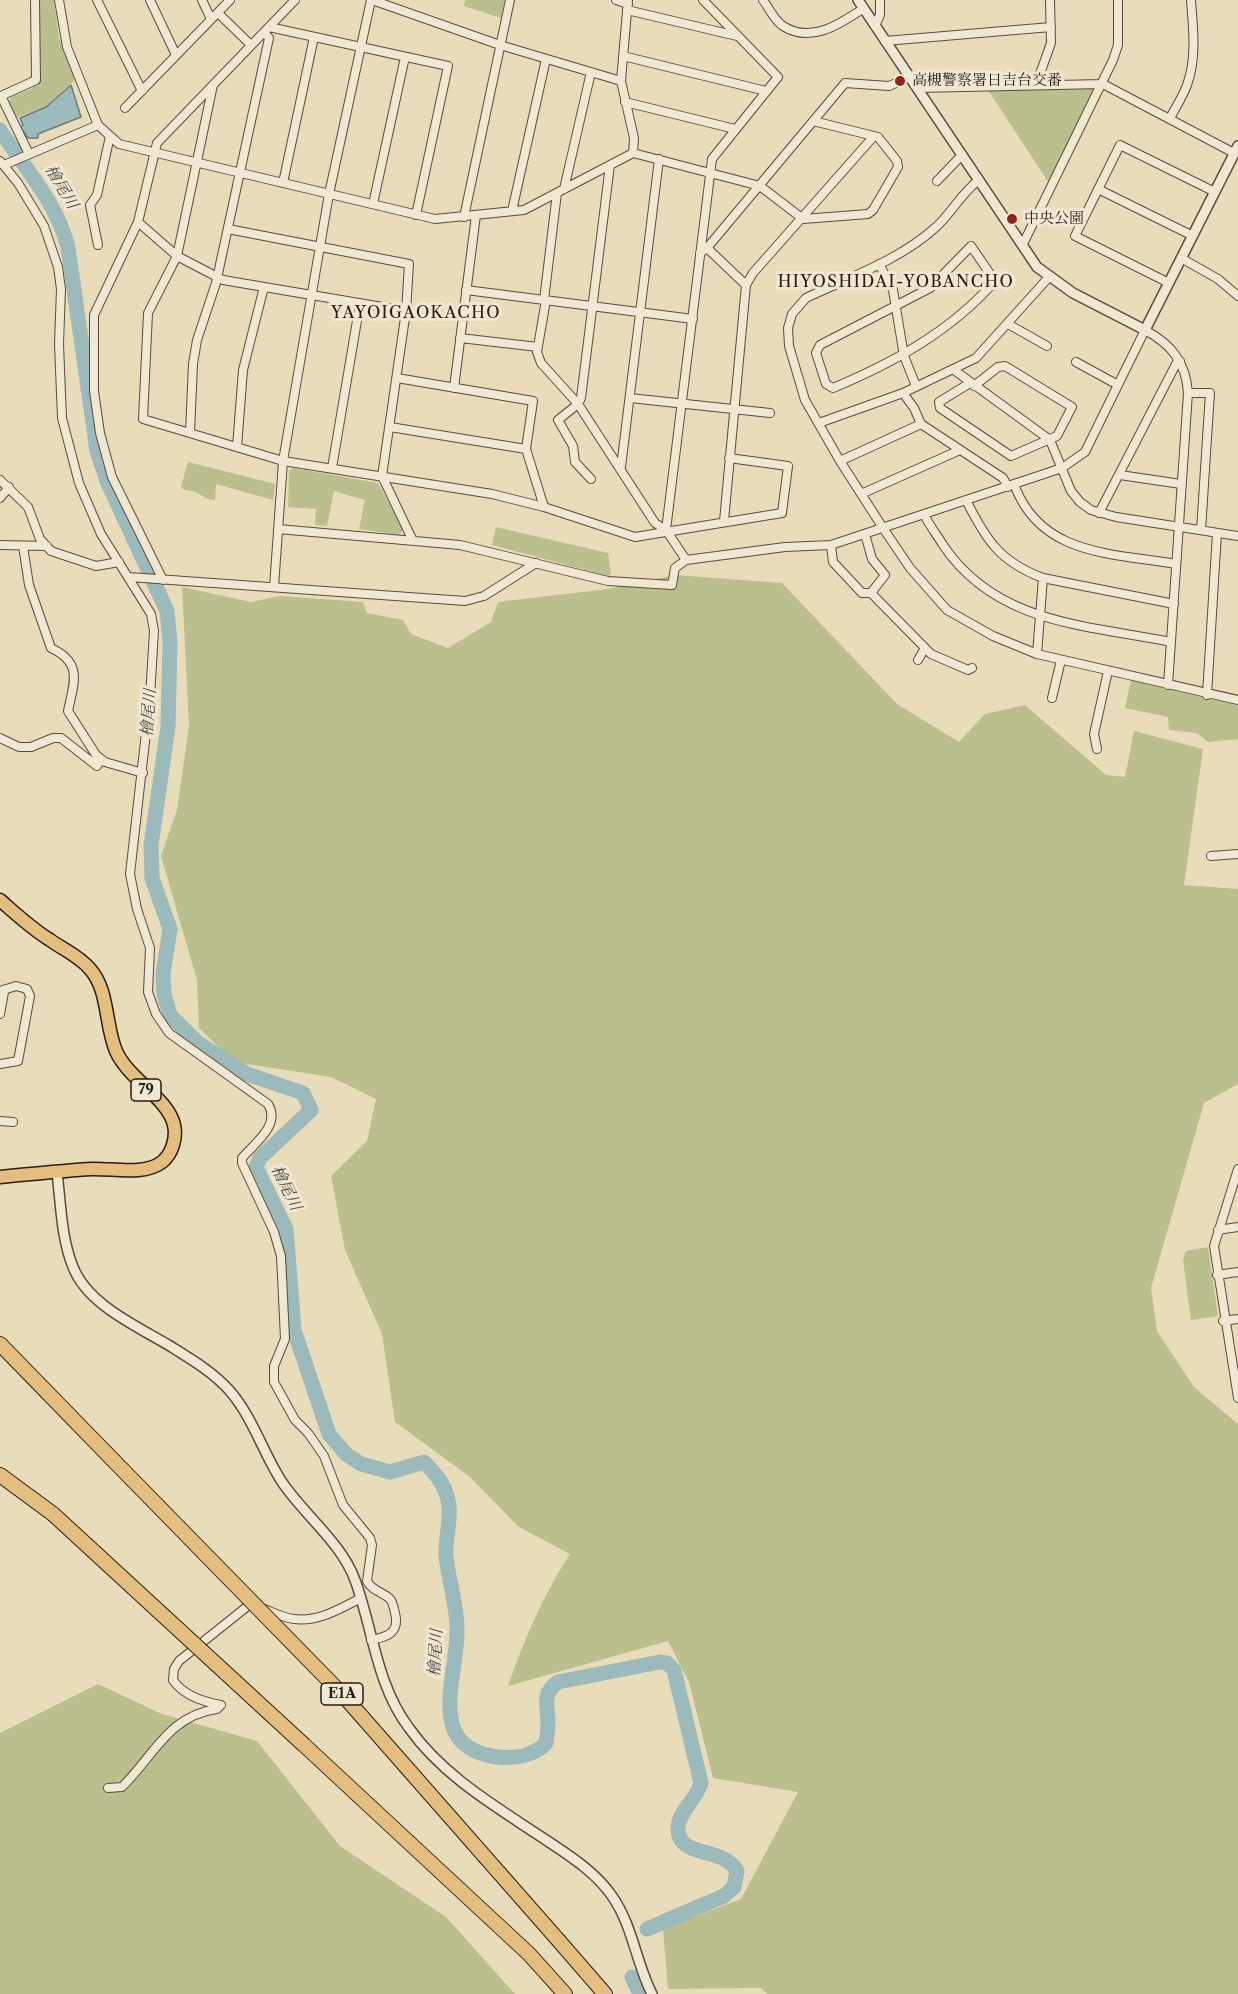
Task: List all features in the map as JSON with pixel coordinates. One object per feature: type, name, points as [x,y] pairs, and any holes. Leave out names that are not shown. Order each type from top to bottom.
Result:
[{"type":"highway","name":"E1A","points":[[0,1344],[342,1694],[605,1994]]},
{"type":"highway","points":[[0,1475],[53,1514],[367,1801],[529,1954],[565,1994]]},
{"type":"main road","name":"79","points":[[0,900],[50,940],[79,958],[92,971],[105,1008],[116,1051],[128,1071],[168,1111],[175,1126],[171,1150],[156,1166],[135,1170],[91,1169],[0,1177]]},
{"type":"street","points":[[28,154],[1,96],[36,80],[35,0]]},
{"type":"street","points":[[59,0],[67,47],[98,125],[119,144],[435,219],[524,210],[633,153],[760,186],[803,219],[868,214],[873,210],[898,167],[897,161],[878,137],[813,121]]},
{"type":"street","points":[[97,0],[142,91]]},
{"type":"street","points":[[150,0],[176,55]]},
{"type":"street","points":[[202,0],[211,19]]},
{"type":"street","points":[[125,108],[230,0]]},
{"type":"street","points":[[163,580],[112,477],[100,433],[94,391],[94,315],[138,222],[157,143],[295,0]]},
{"type":"street","points":[[274,587],[283,461],[329,194],[371,0],[500,45],[621,81]]},
{"type":"street","points":[[464,217],[510,0]]},
{"type":"street","points":[[616,0],[739,36]]},
{"type":"street","points":[[666,530],[704,251],[712,159],[778,77],[703,0]]},
{"type":"street","points":[[875,26],[880,15],[880,0]]},
{"type":"street","points":[[1036,85],[1048,58],[1051,27],[1050,0]]},
{"type":"street","points":[[1023,244],[1103,84],[1118,45],[1118,0]]},
{"type":"street","points":[[1170,118],[1187,85],[1191,70],[1194,44],[1191,0]]},
{"type":"street","points":[[764,1],[783,26],[808,33],[822,32],[841,24],[861,4],[1037,267],[1049,277],[1164,340],[1180,361],[1188,393],[1168,685]]},
{"type":"street","points":[[628,5],[621,81],[634,138],[633,153]]},
{"type":"street","points":[[218,13],[251,45]]},
{"type":"street","points":[[885,41],[1051,27]]},
{"type":"street","points":[[266,29],[448,66],[416,214]]},
{"type":"street","points":[[190,433],[193,364],[197,340],[217,278],[228,229],[268,38],[266,29]]},
{"type":"street","points":[[284,183],[314,37]]},
{"type":"street","points":[[623,56],[766,91]]},
{"type":"street","points":[[373,204],[405,57]]},
{"type":"street","points":[[512,211],[546,59]]},
{"type":"street","points":[[591,72],[561,191],[538,347],[541,363],[578,404],[621,467],[655,523],[666,530],[686,560]]},
{"type":"street","points":[[704,251],[845,83],[889,86],[910,77]]},
{"type":"street","points":[[278,529],[460,545],[608,581],[672,585],[675,568],[686,560],[784,546],[831,545],[1062,468],[1085,452],[1236,149],[1103,84],[918,88]]},
{"type":"street","points":[[213,85],[177,256],[148,312],[143,419],[283,461],[492,494],[544,507],[635,537],[666,530],[782,513],[789,466],[729,458]]},
{"type":"street","points":[[626,102],[735,129]]},
{"type":"street","points":[[98,125],[4,163],[44,226],[58,267],[61,289],[59,344],[62,418],[79,483],[100,534],[149,608],[154,631],[142,773],[130,874],[137,909],[150,948],[148,992],[156,1014],[169,1033],[268,1104],[272,1111],[271,1126],[242,1158],[274,1232],[281,1256],[285,1339],[274,1366],[274,1382],[295,1420],[320,1450],[343,1505],[370,1538],[372,1545],[368,1581],[370,1586],[390,1600],[397,1622],[394,1632],[387,1637],[371,1640]]},
{"type":"street","points":[[98,245],[90,205],[98,195],[110,136]]},
{"type":"street","points":[[724,521],[746,285],[753,273],[874,136]]},
{"type":"street","points":[[1169,283],[1074,236],[1120,145],[1215,192]]},
{"type":"street","points":[[937,181],[962,155]]},
{"type":"street","points":[[621,467],[659,159]]},
{"type":"street","points":[[586,478],[575,462],[573,446],[558,420],[578,404],[581,398],[610,165]]},
{"type":"street","points":[[979,180],[968,188],[936,227],[879,264],[806,298],[792,314],[788,328],[789,346],[795,373],[805,400],[861,494],[910,568],[947,610],[993,636],[1037,654],[1207,695],[1238,700]]},
{"type":"street","points":[[1098,189],[1193,236]]},
{"type":"street","points":[[453,388],[476,216]]},
{"type":"street","points":[[138,222],[177,256],[217,278],[406,311]]},
{"type":"street","points":[[228,229],[409,264],[406,311],[382,476],[413,540]]},
{"type":"street","points":[[971,246],[995,281],[976,302],[904,356],[834,388],[826,384],[816,353],[820,345],[896,307],[941,279],[971,246]]},
{"type":"street","points":[[704,251],[746,285]]},
{"type":"street","points":[[1181,258],[1218,279],[1238,296]]},
{"type":"street","points":[[879,264],[893,290],[904,356],[916,386]]},
{"type":"street","points":[[819,423],[903,393],[976,358],[1049,277]]},
{"type":"street","points":[[237,447],[243,370],[264,287]]},
{"type":"street","points":[[466,290],[693,319]]},
{"type":"street","points":[[332,468],[360,303]]},
{"type":"street","points":[[1008,324],[1047,346]]},
{"type":"street","points":[[460,338],[538,347]]},
{"type":"street","points":[[1099,513],[1180,361]]},
{"type":"street","points":[[1076,362],[1118,385]]},
{"type":"street","points":[[1005,366],[1072,407],[1057,436],[1011,456],[940,408],[939,402],[972,385],[998,367],[1005,366]]},
{"type":"street","points":[[954,370],[1050,440],[1075,497],[1099,513],[1238,536]]},
{"type":"street","points":[[397,378],[533,401],[526,449],[544,507]]},
{"type":"street","points":[[903,393],[915,408],[921,424],[1003,478],[1011,485],[1033,519],[1067,543],[1086,550],[1176,564]]},
{"type":"street","points":[[1188,393],[1210,393],[1201,530]]},
{"type":"street","points":[[630,398],[770,413]]},
{"type":"street","points":[[840,460],[921,424]]},
{"type":"street","points":[[390,427],[526,449]]},
{"type":"street","points":[[861,494],[960,450]]},
{"type":"street","points":[[1120,475],[1181,484]]},
{"type":"street","points":[[0,480],[28,507],[40,538],[51,550],[76,561],[96,566],[118,562]]},
{"type":"street","points":[[0,498],[9,487]]},
{"type":"street","points":[[966,500],[983,534],[1009,562],[1043,578],[1174,604]]},
{"type":"street","points":[[924,514],[965,573],[998,598],[1040,616],[1171,642]]},
{"type":"street","points":[[1207,695],[1217,533]]},
{"type":"street","points":[[865,534],[872,559],[885,575],[871,593]]},
{"type":"street","points":[[0,545],[47,546]]},
{"type":"street","points":[[831,545],[834,562],[862,593],[871,593],[924,648],[931,654],[968,670],[972,668]]},
{"type":"street","points":[[23,546],[29,585],[51,648],[63,653],[71,663],[75,675],[68,711],[101,759],[142,773]]},
{"type":"street","points":[[129,577],[465,601],[484,596],[536,562]]},
{"type":"street","points":[[1037,654],[1043,578]]},
{"type":"street","points":[[918,660],[924,648]]},
{"type":"street","points":[[1052,698],[1062,660]]},
{"type":"street","points":[[1097,749],[1094,734],[1108,671]]},
{"type":"street","points":[[0,738],[19,747],[31,747],[53,738],[61,738],[97,766],[101,759]]},
{"type":"street","points":[[1210,856],[1238,854]]},
{"type":"street","points":[[0,1014],[2,991],[16,986],[27,989],[30,996],[18,1061],[0,1064]]},
{"type":"street","points":[[0,1121],[13,1122]]},
{"type":"street","points":[[1238,1169],[1214,1246],[1224,1321],[1235,1367],[1238,1398]]},
{"type":"street","points":[[57,1173],[67,1250],[74,1270],[85,1287],[122,1316],[195,1362],[229,1389],[241,1405],[281,1480],[345,1561],[361,1598],[371,1640],[393,1702],[407,1727],[424,1748],[462,1782],[586,1868],[612,1896],[627,1924],[652,1994]]},
{"type":"street","points":[[1218,1230],[1238,1227]]},
{"type":"street","points":[[1217,1275],[1238,1272]]},
{"type":"street","points":[[1224,1321],[1238,1319]]},
{"type":"street","points":[[108,1788],[122,1787],[156,1744],[182,1719],[200,1711],[217,1709],[221,1705],[203,1702],[173,1680],[174,1669],[179,1661],[226,1622],[249,1605],[262,1607],[293,1619],[310,1618],[328,1616],[361,1598]]},
{"type":"green space","points":[[39,0],[54,0],[59,38],[75,80],[46,106],[17,117],[9,102],[11,97],[31,89],[39,81]]},
{"type":"green space","points":[[465,0],[505,0],[501,18],[464,6]]},
{"type":"green space","points":[[1093,88],[1095,91],[1049,183],[988,90]]},
{"type":"green space","points":[[188,462],[275,484],[273,500],[216,484],[215,500],[184,490],[181,487]]},
{"type":"green space","points":[[293,468],[378,483],[403,529],[400,535],[359,529],[365,500],[334,491],[327,526],[315,525],[316,509],[288,507],[289,471]]},
{"type":"green space","points":[[496,527],[608,553],[611,574],[608,576],[492,545]]},
{"type":"green space","points":[[676,575],[782,583],[897,704],[959,742],[985,714],[1025,705],[1106,775],[1125,777],[1134,731],[1203,749],[1184,885],[1238,889],[1238,1084],[1204,1103],[1151,1288],[1157,1331],[1194,1387],[1238,1424],[1238,1994],[767,1994],[761,1988],[668,1989],[663,1929],[741,1899],[798,1792],[713,1778],[689,1682],[668,1641],[508,1686],[535,1618],[570,1554],[519,1527],[470,1477],[395,1422],[382,1334],[345,1250],[331,1176],[367,1141],[376,1099],[331,1077],[234,1062],[199,1028],[197,980],[161,856],[177,810],[189,726],[182,587],[251,602],[280,596],[363,602],[367,613],[403,620],[411,634],[448,648],[491,622],[498,602],[608,589]]},
{"type":"green space","points":[[1131,680],[1238,705],[1238,739],[1208,742],[1197,733],[1169,730],[1168,717],[1125,708]]},
{"type":"green space","points":[[1208,1247],[1218,1316],[1191,1320],[1183,1260],[1186,1251]]},
{"type":"green space","points":[[98,1684],[162,1714],[257,1741],[340,1846],[446,1917],[515,1994],[0,1994],[0,1733]]},
{"type":"water","points":[[71,85],[81,117],[38,134],[38,138],[28,138],[20,127],[23,125],[20,118],[46,107]]},
{"type":"waterway","name":"檜尾川","points":[[0,130],[48,200],[63,230],[68,247],[97,451],[107,481],[167,611],[170,642],[168,727],[151,845],[152,878],[170,929],[163,974],[164,994],[170,1015],[198,1043],[247,1074],[303,1093],[311,1110],[260,1158],[256,1167],[286,1229],[294,1330],[329,1434],[346,1454],[361,1464],[390,1472],[424,1462],[438,1477],[445,1491],[449,1503],[446,1555],[457,1622],[450,1704],[453,1727],[459,1738],[469,1747],[495,1757],[524,1755],[536,1751],[546,1743],[547,1696],[558,1682],[660,1662],[667,1663],[674,1670],[701,1783],[696,1795],[681,1816],[678,1828],[680,1838],[693,1849],[731,1863],[737,1871],[734,1887],[724,1896],[647,1929]]},
{"type":"waterway","name":"檜尾川","points":[[632,1977],[640,1994]]},
{"type":"place","name":"高槻警察署日吉台交番","points":[[900,81]]},
{"type":"place","name":"中央公園","points":[[1012,219]]},
{"type":"district","name":"HIYOSHIDAI-YOBANCHO","points":[[896,282]]},
{"type":"district","name":"YAYOIGAOKACHO","points":[[416,313]]}]
